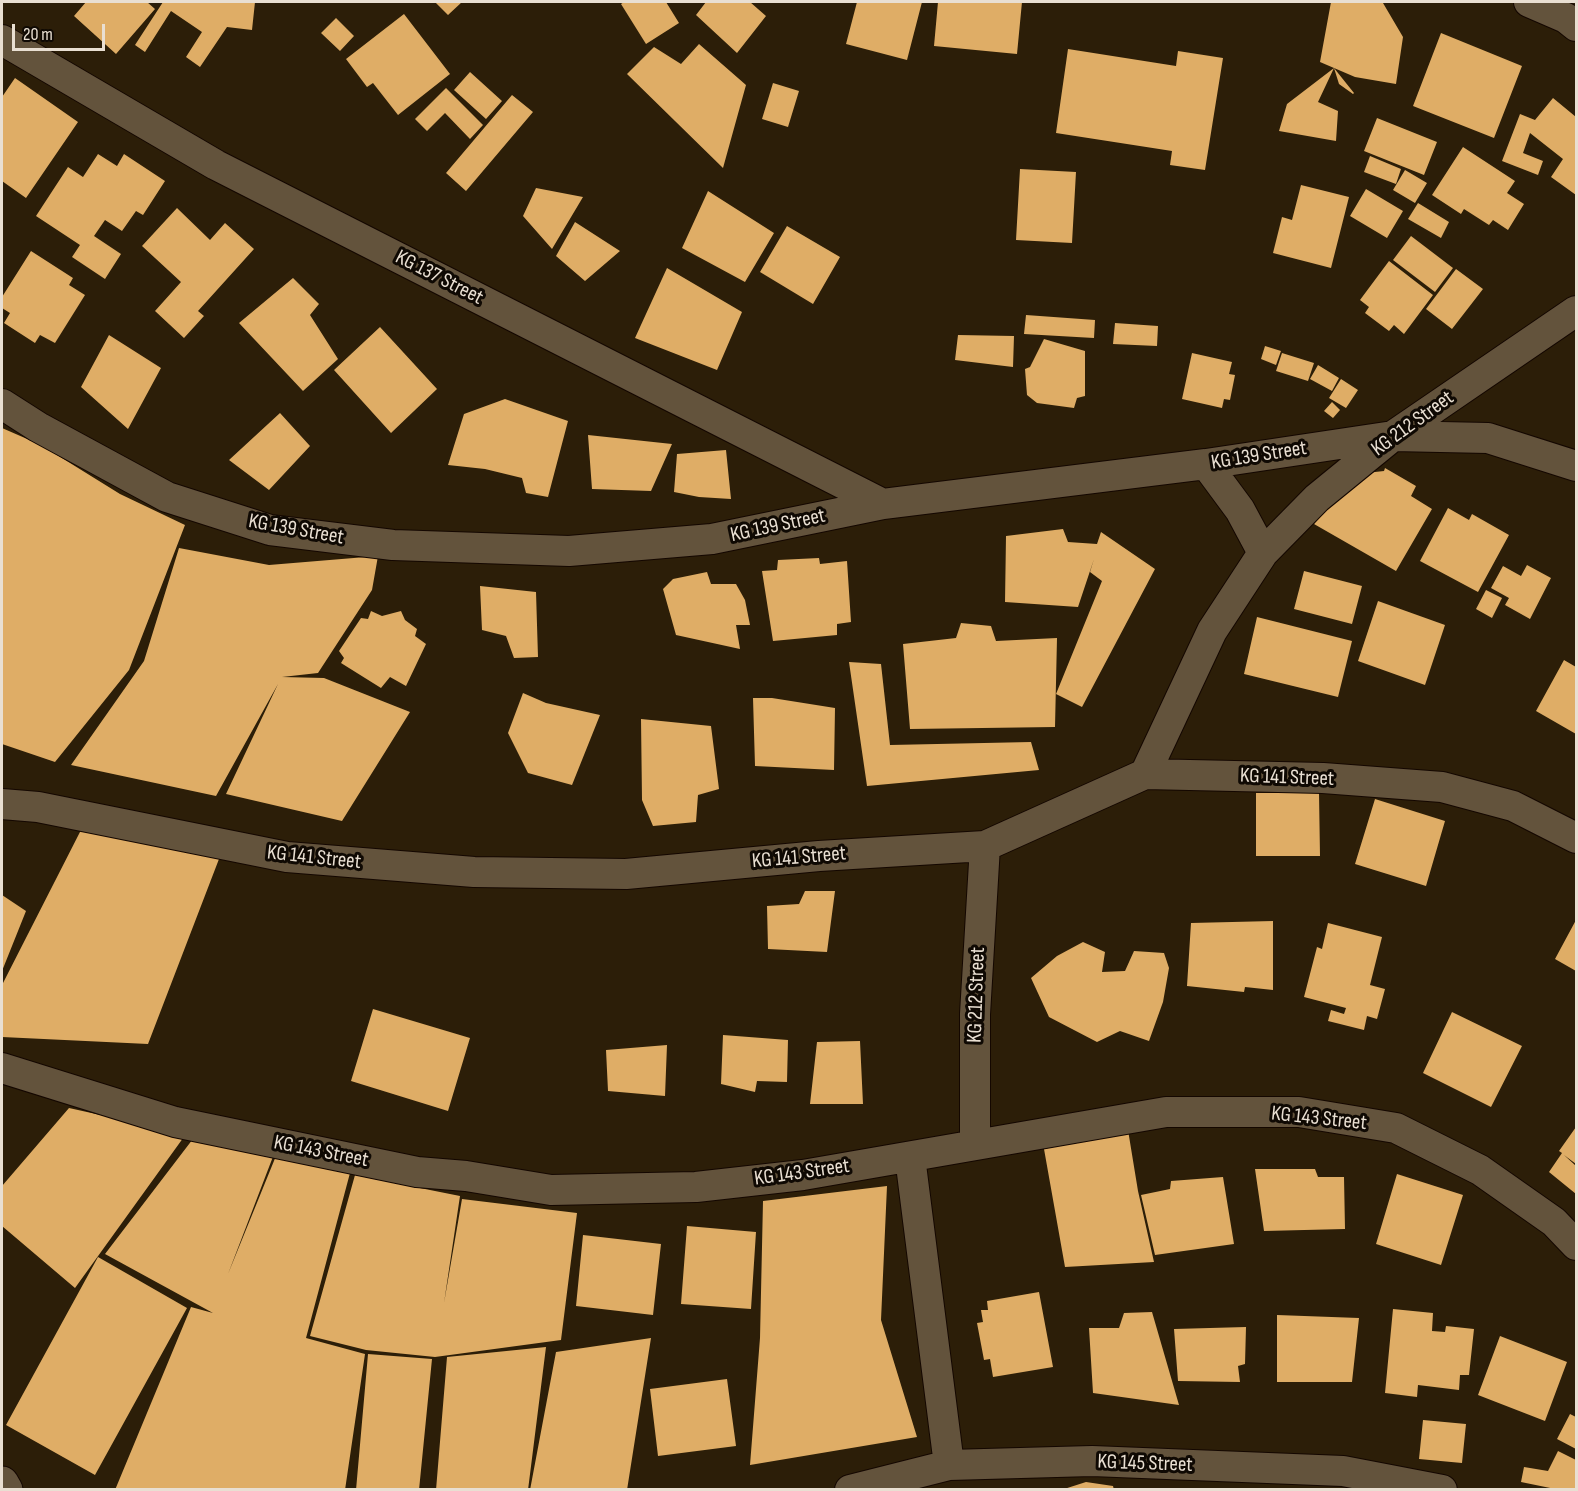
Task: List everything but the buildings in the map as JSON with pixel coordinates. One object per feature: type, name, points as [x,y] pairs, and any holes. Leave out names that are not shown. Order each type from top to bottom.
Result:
[{"type":"street","points":[[1529,2],[1566,18],[1576,26]]},
{"type":"street","name":"KG 137 Street","points":[[2,40],[216,165],[883,504]]},
{"type":"street","name":"KG 212 Street","points":[[1145,774],[1212,631],[1263,553],[1317,498],[1393,436],[1576,311]]},
{"type":"street","name":"KG 139 Street","points":[[2,404],[38,427],[167,497],[270,530],[393,545],[569,551],[700,540],[883,504],[1206,464],[1393,436],[1488,438],[1576,466]]},
{"type":"street","points":[[1206,464],[1240,510],[1263,553]]},
{"type":"street","name":"KG 141 Street","points":[[2,804],[38,807],[287,857],[474,872],[626,874],[819,856],[985,846],[1145,774],[1323,778],[1442,786],[1513,806],[1576,838]]},
{"type":"street","name":"KG 212 Street","points":[[975,1145],[975,1014],[985,846]]},
{"type":"street","name":"KG 143 Street","points":[[2,1068],[175,1122],[417,1172],[466,1176],[551,1190],[696,1187],[803,1175],[1166,1112],[1299,1112],[1396,1128],[1480,1170],[1554,1222],[1576,1245]]},
{"type":"street","points":[[910,1157],[949,1465]]},
{"type":"street","name":"KG 145 Street","points":[[850,1490],[949,1465],[1092,1461],[1343,1471],[1442,1490]]},
{"type":"street","points":[[2,1483],[6,1490]]}]
